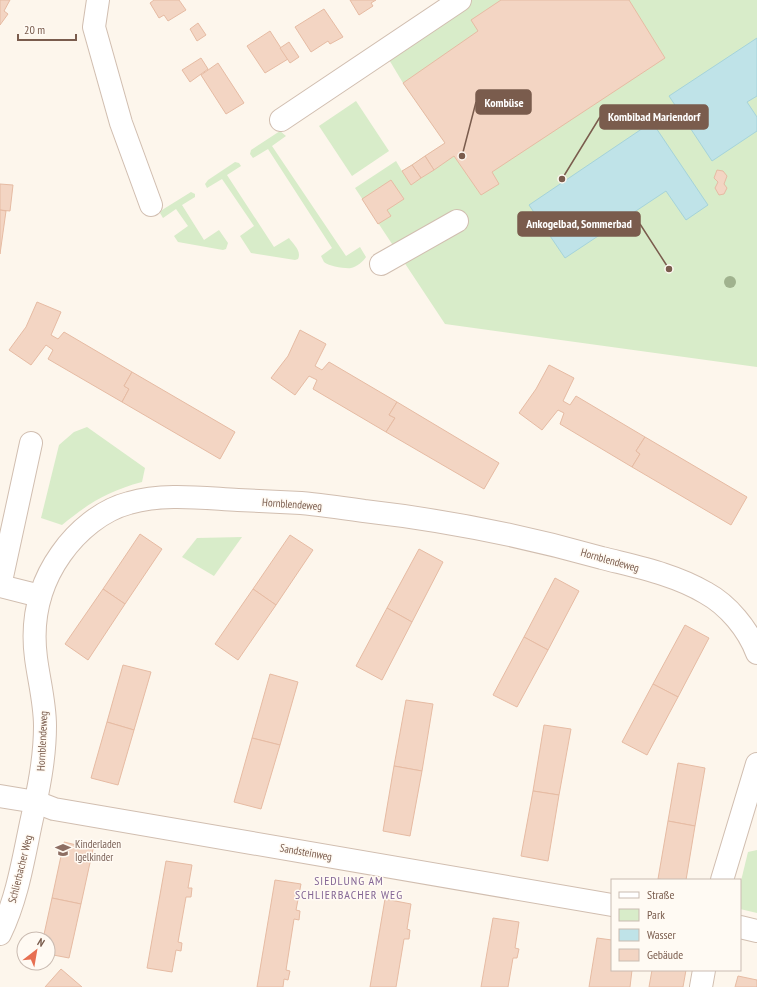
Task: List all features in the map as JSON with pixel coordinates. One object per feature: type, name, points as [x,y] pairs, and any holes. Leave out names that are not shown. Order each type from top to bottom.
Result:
[{"type":"street","points":[[98,0],[94,27],[121,123],[151,206]]},
{"type":"street","points":[[281,120],[460,0]]},
{"type":"street","points":[[381,264],[457,221]]},
{"type":"street","points":[[31,443],[0,586],[40,596]]},
{"type":"street","name":"Hornblendeweg","points":[[36,802],[45,727],[44,704],[34,641],[35,620],[42,586],[61,553],[88,524],[125,504],[166,497],[304,503],[403,515],[577,550],[669,576],[709,594],[730,612],[745,630],[757,653]]},
{"type":"street","points":[[722,879],[757,764]]},
{"type":"street","name":"Sandsteinweg","points":[[0,796],[36,802],[54,809],[611,905]]},
{"type":"street","name":"Schlierbacher Weg","points":[[0,934],[13,904],[23,868],[36,802]]},
{"type":"street","points":[[741,927],[757,931]]},
{"type":"street","points":[[701,987],[704,971]]},
{"type":"green space","points":[[441,0],[757,0],[757,367],[445,324],[355,188],[396,161],[402,171],[445,143],[403,83],[379,43]]},
{"type":"green space","points":[[356,101],[389,151],[352,176],[319,126]]},
{"type":"green space","points":[[280,131],[286,136],[272,146],[346,256],[360,247],[366,257],[362,262],[351,268],[341,268],[324,262],[321,256],[332,248],[268,149],[253,158],[250,154],[251,150]]},
{"type":"green space","points":[[235,162],[239,163],[241,166],[227,175],[274,247],[289,238],[298,250],[298,259],[295,260],[251,253],[240,236],[254,226],[222,179],[207,188],[205,184],[208,180]]},
{"type":"green space","points":[[191,192],[195,194],[195,197],[182,205],[204,240],[219,230],[228,243],[226,249],[223,250],[178,242],[174,236],[188,226],[176,209],[163,218],[160,213],[162,210]]},
{"type":"green space","points":[[87,427],[145,468],[142,482],[119,489],[99,499],[81,510],[62,525],[41,518],[59,445],[74,432]]},
{"type":"green space","points":[[242,537],[214,576],[182,557],[197,538]]},
{"type":"green space","points":[[757,850],[757,913],[741,909],[741,881],[748,852]]},
{"type":"water","points":[[757,38],[757,96],[747,102],[757,117],[757,131],[712,161],[669,96]]},
{"type":"water","points":[[652,122],[708,205],[686,220],[666,191],[565,258],[529,205]]},
{"type":"building","points":[[0,0],[10,0],[4,11],[8,14],[0,25]]},
{"type":"building","points":[[154,0],[179,0],[186,10],[168,21],[164,15],[159,18],[150,3]]},
{"type":"building","points":[[350,0],[376,0],[371,3],[373,6],[359,15]]},
{"type":"building","points":[[501,0],[629,0],[665,58],[492,172],[499,184],[481,195],[454,156],[434,170],[425,156],[445,143],[403,83],[478,31],[471,20]]},
{"type":"building","points":[[324,9],[343,37],[330,44],[328,41],[311,52],[295,27]]},
{"type":"building","points":[[198,23],[206,35],[197,41],[190,29]]},
{"type":"building","points":[[270,31],[288,59],[265,73],[247,46]]},
{"type":"building","points":[[289,42],[299,57],[290,63],[280,48]]},
{"type":"building","points":[[201,58],[208,69],[190,82],[182,70]]},
{"type":"building","points":[[218,63],[244,103],[226,114],[201,75]]},
{"type":"building","points":[[425,156],[434,170],[421,178],[412,165]]},
{"type":"building","points":[[412,165],[421,178],[411,185],[402,171]]},
{"type":"building","points":[[717,170],[723,171],[727,176],[724,184],[727,188],[724,194],[719,195],[715,188],[718,182],[714,178]]},
{"type":"building","points":[[391,180],[404,199],[387,210],[391,216],[378,224],[362,199]]},
{"type":"building","points":[[0,184],[13,185],[10,211],[0,210]]},
{"type":"building","points":[[0,210],[6,211],[0,254]]},
{"type":"building","points":[[37,302],[61,312],[51,335],[58,339],[64,332],[132,372],[124,386],[129,389],[122,402],[48,359],[53,350],[46,345],[31,365],[9,350],[26,327]]},
{"type":"building","points":[[300,330],[326,344],[315,366],[322,370],[329,362],[397,402],[389,415],[395,418],[386,432],[313,389],[317,380],[309,376],[295,395],[271,378],[288,356]]},
{"type":"building","points":[[549,365],[574,378],[563,401],[570,405],[576,396],[645,437],[636,451],[640,454],[632,467],[560,424],[564,413],[558,410],[542,430],[519,413],[536,389]]},
{"type":"building","points":[[132,372],[235,432],[220,459],[122,402],[129,389],[124,386]]},
{"type":"building","points":[[397,402],[499,463],[484,489],[386,432],[395,418],[389,415]]},
{"type":"building","points":[[645,437],[747,497],[731,525],[632,467],[640,454],[636,451]]},
{"type":"building","points":[[140,534],[162,549],[125,604],[103,589]]},
{"type":"building","points":[[290,535],[313,550],[276,605],[253,589]]},
{"type":"building","points":[[419,549],[443,562],[412,622],[387,608]]},
{"type":"building","points":[[555,578],[579,591],[548,650],[524,637]]},
{"type":"building","points":[[103,589],[125,604],[88,660],[65,644]]},
{"type":"building","points":[[253,589],[276,605],[238,660],[215,644]]},
{"type":"building","points":[[387,608],[412,622],[382,680],[356,666]]},
{"type":"building","points":[[685,625],[709,638],[678,697],[653,684]]},
{"type":"building","points":[[524,637],[548,650],[517,707],[493,695]]},
{"type":"building","points":[[123,665],[151,672],[134,730],[107,722]]},
{"type":"building","points":[[270,674],[298,682],[280,745],[252,738]]},
{"type":"building","points":[[653,684],[678,697],[647,755],[622,742]]},
{"type":"building","points":[[406,700],[433,704],[422,771],[394,766]]},
{"type":"building","points":[[107,722],[134,730],[118,785],[91,778]]},
{"type":"building","points":[[544,725],[571,729],[559,795],[533,791]]},
{"type":"building","points":[[252,738],[280,745],[261,809],[234,802]]},
{"type":"building","points":[[678,763],[705,768],[695,826],[668,821]]},
{"type":"building","points":[[394,766],[422,771],[410,836],[383,831]]},
{"type":"building","points":[[533,791],[559,795],[548,861],[521,856]]},
{"type":"building","points":[[668,821],[695,826],[686,879],[658,879]]},
{"type":"building","points":[[64,842],[93,849],[81,904],[52,898]]},
{"type":"building","points":[[166,861],[192,865],[188,888],[192,888],[191,897],[186,897],[178,942],[182,943],[181,951],[176,950],[172,972],[147,968]]},
{"type":"building","points":[[275,880],[301,884],[296,910],[300,911],[299,920],[294,919],[286,970],[290,971],[288,980],[284,979],[283,987],[257,987]]},
{"type":"building","points":[[52,898],[81,904],[69,958],[56,956],[56,931],[45,931]]},
{"type":"building","points":[[385,899],[411,904],[407,929],[410,930],[409,939],[404,939],[396,987],[370,987]]},
{"type":"building","points":[[493,918],[519,922],[515,948],[519,949],[517,958],[513,958],[508,987],[481,987]]},
{"type":"building","points":[[597,938],[611,940],[611,971],[632,971],[630,987],[589,987]]},
{"type":"building","points":[[61,969],[82,987],[45,987]]},
{"type":"building","points":[[652,971],[686,971],[683,987],[649,987]]},
{"type":"building","points":[[738,976],[757,980],[757,987],[735,987]]},
{"type":"place","name":"Kombüse","points":[[462,156]]},
{"type":"place","name":"Kombibad Mariendorf","points":[[562,179]]},
{"type":"place","name":"Ankogelbad, Sommerbad","points":[[669,269]]},
{"type":"place","name":"Kinderladen Igelkinder","points":[[63,850]]},
{"type":"district","name":"SIEDLUNG AM SCHLIERBACHER WEG","points":[[349,887]]}]
